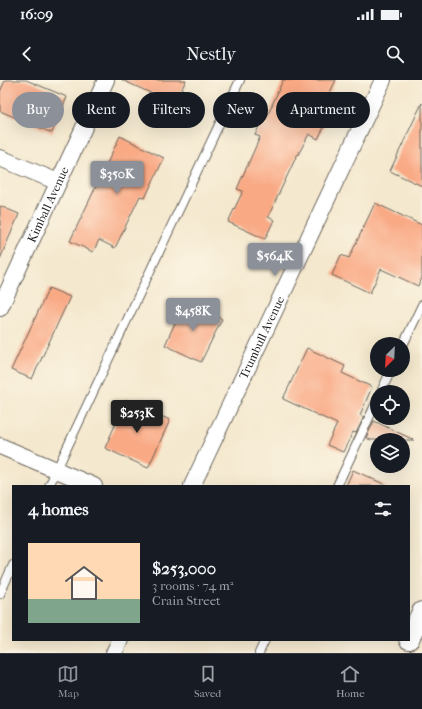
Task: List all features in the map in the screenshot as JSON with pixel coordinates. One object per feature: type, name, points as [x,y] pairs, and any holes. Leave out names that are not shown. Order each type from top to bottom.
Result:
[{"type":"street","name":"Kimball Avenue","points":[[1,305],[106,80]]},
{"type":"street","name":"Trumbull Avenue","points":[[192,485],[383,80]]},
{"type":"street","points":[[0,158],[58,182]]},
{"type":"street","points":[[0,446],[92,485]]},
{"type":"street","points":[[114,653],[120,641]]},
{"type":"street","points":[[402,653],[408,641]]},
{"type":"lane","points":[[49,485],[240,80]]},
{"type":"lane","points":[[407,337],[422,304]]},
{"type":"lane","points":[[337,485],[370,416]]},
{"type":"lane","points":[[0,594],[12,567]]},
{"type":"lane","points":[[259,653],[265,641]]},
{"type":"building","points":[[5,80],[26,80],[55,92],[12,92],[12,116],[0,111],[0,92]]},
{"type":"building","points":[[122,80],[186,80],[180,92],[148,92]]},
{"type":"building","points":[[283,80],[336,80],[330,92],[278,92]]},
{"type":"building","points":[[64,96],[67,97],[64,104]]},
{"type":"building","points":[[276,96],[276,128],[324,128],[318,139],[309,134],[297,155],[268,217],[274,220],[265,239],[228,222],[243,191],[237,189],[260,137],[255,135],[258,128],[268,128],[268,114]]},
{"type":"building","points":[[422,103],[422,186],[390,171]]},
{"type":"building","points":[[40,128],[54,128],[52,133]]},
{"type":"building","points":[[120,136],[164,158],[145,198],[140,196],[115,248],[99,240],[93,252],[70,241]]},
{"type":"building","points":[[375,203],[422,225],[422,278],[418,286],[381,269],[370,293],[332,275],[341,255],[349,258]]},
{"type":"building","points":[[0,206],[19,214],[0,259]]},
{"type":"building","points":[[49,288],[70,297],[32,379],[11,370]]},
{"type":"building","points":[[185,301],[222,319],[201,362],[165,345]]},
{"type":"building","points":[[307,348],[345,366],[342,373],[370,386],[370,392],[360,415],[364,417],[356,433],[353,432],[343,452],[327,445],[337,424],[283,399]]},
{"type":"building","points":[[126,400],[170,420],[148,468],[105,448]]},
{"type":"building","points":[[372,425],[382,425],[399,433],[370,433],[370,440],[366,438]]},
{"type":"building","points":[[353,470],[386,485],[346,485]]}]
